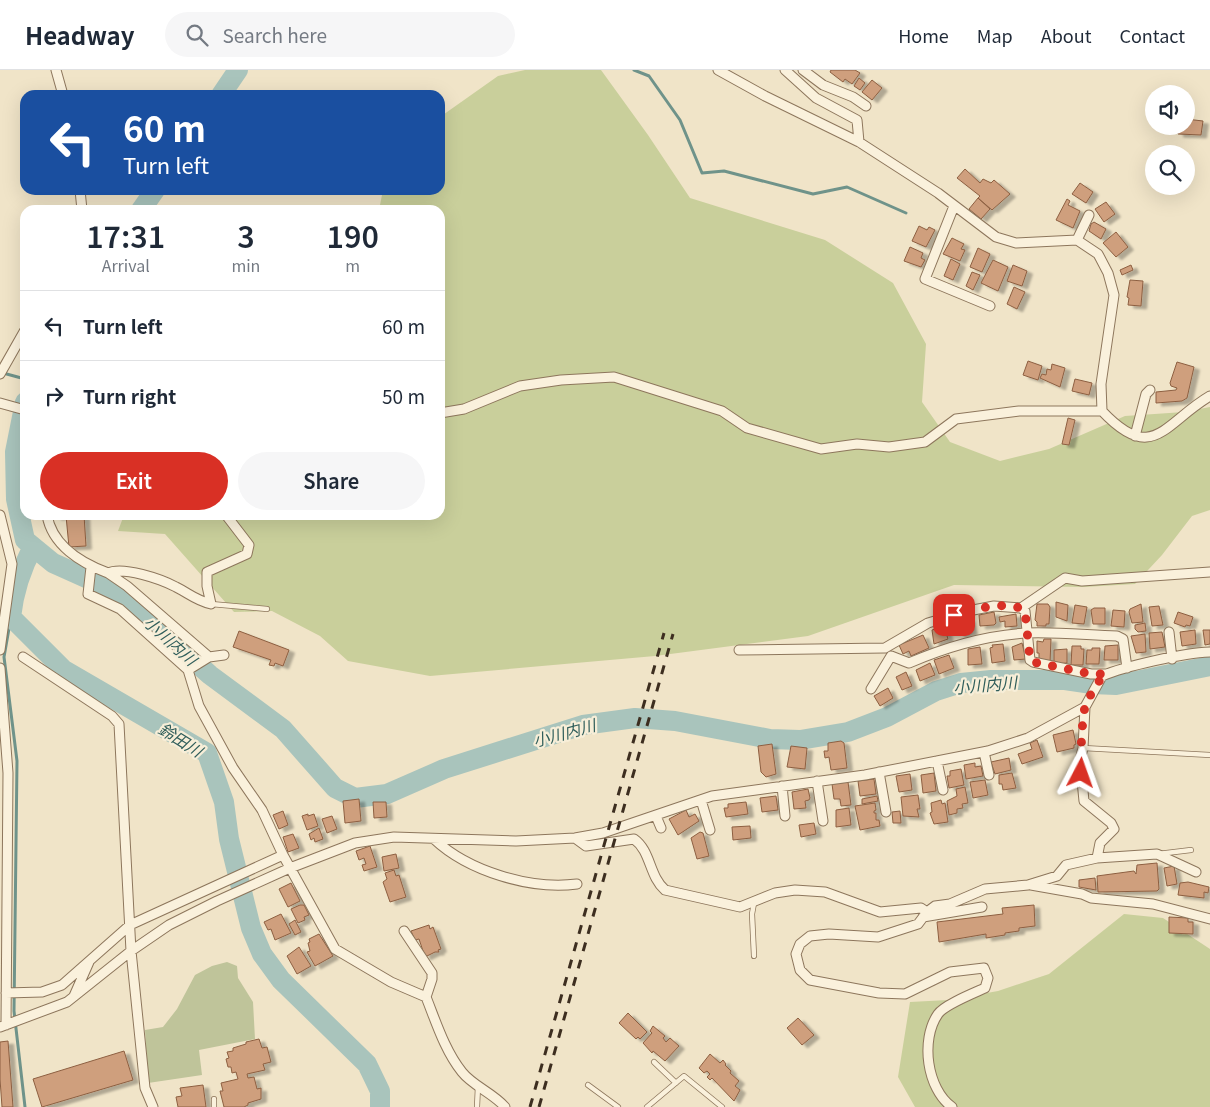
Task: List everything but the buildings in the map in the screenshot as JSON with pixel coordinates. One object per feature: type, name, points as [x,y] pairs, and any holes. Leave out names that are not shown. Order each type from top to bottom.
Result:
[{"type":"street","points":[[56,70],[62,90]]},
{"type":"street","points":[[718,70],[790,109],[859,142],[906,171],[996,237],[1016,243],[1077,240],[1098,254],[1108,273],[1114,295],[1102,384],[1102,412],[1118,429],[1141,438],[1155,436],[1210,396]]},
{"type":"street","points":[[785,70],[816,98],[857,120],[859,142]]},
{"type":"street","points":[[803,70],[823,85],[866,106]]},
{"type":"street","points":[[954,206],[925,279],[990,306]]},
{"type":"street","points":[[1077,240],[1089,215]]},
{"type":"street","points":[[0,374],[20,339]]},
{"type":"street","points":[[445,412],[464,409],[520,386],[561,380],[614,377],[722,411],[747,428],[821,449],[857,444],[889,447],[925,442],[956,418],[1019,411],[1102,412]]},
{"type":"street","points":[[1135,436],[1146,394],[1150,390]]},
{"type":"street","points":[[0,403],[20,409]]},
{"type":"street","points":[[0,515],[12,564],[0,650]]},
{"type":"street","points":[[48,520],[54,536],[77,558],[91,567],[108,573],[127,586],[210,657]]},
{"type":"street","points":[[108,573],[116,569],[153,577],[176,587],[195,600],[211,604],[207,586],[207,572],[247,554],[249,546],[230,520]]},
{"type":"street","points":[[91,567],[88,594],[120,609],[190,669],[199,706],[233,768],[262,810],[283,855],[335,949],[391,982],[426,998]]},
{"type":"street","points":[[739,650],[885,648],[928,624],[968,611],[994,606],[1021,608],[1065,578],[1082,581],[1210,572]]},
{"type":"street","points":[[1021,608],[1025,611],[1030,660],[1033,662],[1104,676],[1127,668],[1210,652]]},
{"type":"street","points":[[1169,632],[1172,659]]},
{"type":"street","points":[[885,648],[891,656],[909,663],[940,650],[979,640],[1027,633],[1117,636],[1123,639],[1127,668]]},
{"type":"street","points":[[190,669],[210,657],[224,655]]},
{"type":"street","points":[[23,656],[112,716],[119,724],[131,951],[145,1088],[153,1107]]},
{"type":"street","points":[[871,689],[891,656]]},
{"type":"street","points":[[0,668],[8,773],[7,992],[5,1024],[67,1002],[131,951],[169,925],[276,874],[355,843],[394,838],[516,841],[575,838],[603,834],[712,796],[879,772],[984,752],[1028,738],[1087,704]]},
{"type":"street","points":[[1097,858],[1100,843],[1114,829],[1111,822],[1084,801],[1080,760],[1087,704],[1104,676]]},
{"type":"street","points":[[984,752],[989,775]]},
{"type":"street","points":[[938,761],[943,790]]},
{"type":"street","points":[[879,772],[886,812]]},
{"type":"street","points":[[817,781],[823,821]]},
{"type":"street","points":[[782,786],[785,816]]},
{"type":"street","points":[[701,800],[710,830]]},
{"type":"street","points":[[656,816],[661,828]]},
{"type":"street","points":[[575,838],[586,846],[634,839],[642,845],[658,884],[666,890],[740,907],[775,893],[794,890],[825,892],[880,912],[921,908],[925,915]]},
{"type":"street","points":[[434,839],[446,850],[475,867],[557,886],[577,884]]},
{"type":"street","points":[[952,1107],[937,1092],[930,1066],[928,1037],[938,1013],[985,988],[988,978],[984,968],[950,972],[905,994],[879,993],[810,980],[800,970],[796,954],[800,944],[810,936],[829,934],[878,937],[918,924],[935,906],[950,904],[985,889],[1028,885],[1057,876],[1066,865],[1097,858],[1157,854],[1196,872]]},
{"type":"street","points":[[7,992],[42,992],[62,984],[130,925],[283,855]]},
{"type":"street","points":[[1028,885],[1082,894],[1091,898],[1153,904],[1210,918]]},
{"type":"street","points":[[925,915],[982,908]]},
{"type":"street","points":[[404,931],[432,973],[426,998],[443,1039],[462,1073],[505,1107]]},
{"type":"street","points":[[73,997],[90,960]]},
{"type":"lane","points":[[211,604],[267,609]]},
{"type":"lane","points":[[1083,748],[1210,755]]},
{"type":"lane","points":[[1157,854],[1191,850]]},
{"type":"lane","points":[[754,901],[752,914],[754,956]]},
{"type":"lane","points":[[654,1062],[676,1083]]},
{"type":"lane","points":[[647,1107],[684,1076],[722,1107]]},
{"type":"lane","points":[[477,1107],[478,1084]]},
{"type":"lane","points":[[588,1086],[618,1107]]},
{"type":"lane","points":[[214,1099],[214,1107]]},
{"type":"green space","points":[[525,70],[601,70],[690,198],[825,240],[893,283],[926,344],[922,402],[950,442],[1000,461],[1049,449],[1125,416],[1184,412],[1210,407],[1210,510],[1192,516],[1162,555],[1135,584],[1084,587],[954,585],[808,636],[655,656],[430,676],[348,661],[320,636],[272,611],[234,612],[165,534],[118,531],[122,520],[445,520],[445,205],[380,205],[382,195],[445,195],[445,113],[498,76]]},
{"type":"green space","points":[[1124,914],[1163,918],[1210,949],[1210,1107],[915,1107],[898,1077],[910,1002],[948,1000],[998,991],[1049,974]]},
{"type":"green space","points":[[227,962],[237,966],[238,978],[253,1002],[255,1039],[199,1050],[202,1075],[148,1083],[145,1030],[163,1027],[177,1009],[195,975],[212,966]]},
{"type":"waterway","name":"鈴田川","points":[[224,90],[238,70]]},
{"type":"waterway","points":[[634,70],[649,76],[680,120],[702,173],[724,171],[813,194],[847,187],[906,213]]},
{"type":"waterway","name":"鈴田川","points":[[144,205],[152,195]]},
{"type":"waterway","points":[[3,373],[20,378]]},
{"type":"waterway","name":"小川内川","points":[[20,427],[15,452],[16,499],[20,517]]},
{"type":"waterway","name":"小川内川","points":[[21,520],[25,540],[53,563],[111,589],[130,603],[210,675],[283,729],[335,788],[355,798],[387,794],[444,769],[583,725],[635,718],[675,721],[770,739],[800,740],[848,732],[887,717],[936,691],[961,683],[991,680],[1065,680],[1116,685],[1210,666]]},
{"type":"waterway","name":"鈴田川","points":[[33,547],[19,580],[11,617],[64,670],[207,753],[224,802],[229,839],[251,928],[262,954],[281,980],[367,1064],[380,1091],[380,1107]]},
{"type":"waterway","points":[[11,617],[4,657],[17,761],[14,1011],[25,1107]]},
{"type":"railway","points":[[530,1107],[664,633]]},
{"type":"railway","points":[[539,1107],[673,634]]},
{"type":"route","points":[[954,615],[994,606],[1021,608],[1025,611],[1030,660],[1091,674],[1106,674],[1102,676],[1085,707],[1083,748],[1080,760],[1081,773]]}]
